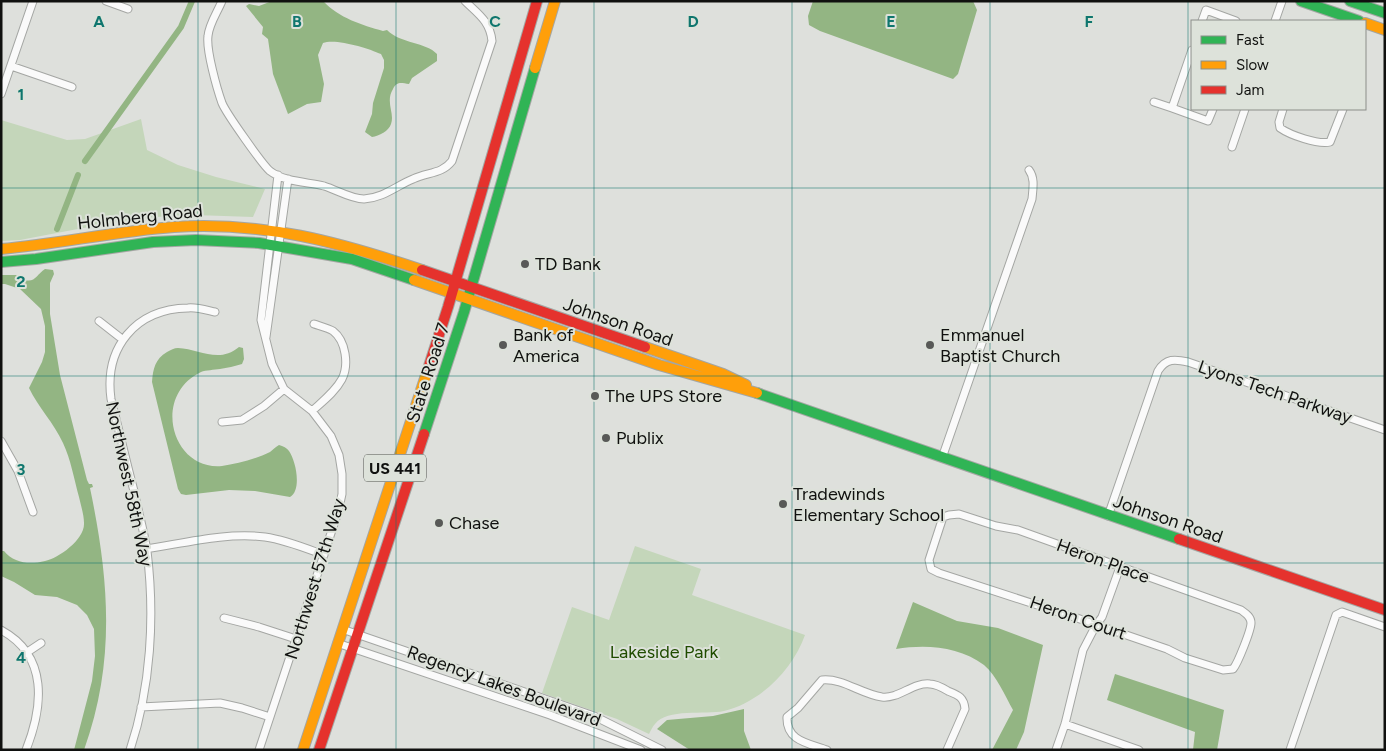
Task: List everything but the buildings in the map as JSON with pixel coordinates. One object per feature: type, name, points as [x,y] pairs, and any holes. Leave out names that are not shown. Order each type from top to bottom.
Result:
[{"type":"street","points":[[1,94],[33,1]]},
{"type":"street","points":[[106,1],[128,9]]},
{"type":"street","points":[[222,1],[208,37],[220,98],[264,164],[270,171],[288,179],[326,187],[362,199],[387,193],[421,175],[446,168],[452,160],[492,41],[491,30],[486,22],[465,1]]},
{"type":"street","name":"State Road 7","points":[[303,750],[452,293],[537,1]]},
{"type":"street","points":[[547,1],[553,6]]},
{"type":"street","points":[[1275,20],[1282,1]]},
{"type":"street","points":[[1301,1],[1356,20]]},
{"type":"street","points":[[1350,1],[1385,13]]},
{"type":"street","name":"State Road 7","points":[[319,750],[468,299],[553,6]]},
{"type":"street","points":[[1202,20],[1206,10],[1233,20]]},
{"type":"street","points":[[1366,23],[1385,30]]},
{"type":"street","points":[[530,25],[537,30],[540,50]]},
{"type":"street","points":[[1172,108],[1191,53]]},
{"type":"street","points":[[11,66],[72,87]]},
{"type":"street","points":[[1154,102],[1208,121],[1213,110]]},
{"type":"street","points":[[1232,147],[1245,110]]},
{"type":"street","points":[[1283,110],[1279,122],[1280,128],[1286,132],[1323,144],[1330,142],[1333,137],[1343,110]]},
{"type":"street","points":[[942,458],[1032,199],[1032,174],[1028,170]]},
{"type":"street","name":"Northwest 57th Way","points":[[274,245],[270,230],[278,175]]},
{"type":"street","name":"Northwest 57th Way","points":[[260,750],[338,512],[342,494],[342,474],[339,456],[331,436],[312,411],[284,388],[272,364],[261,320],[274,245],[282,231],[288,179]]},
{"type":"street","name":"Holmberg Road","points":[[1,249],[26,248],[123,232],[210,225],[282,231],[325,239],[455,282]]},
{"type":"street","name":"Holmberg Road","points":[[1,262],[174,240],[217,240],[274,245],[361,261],[452,293]]},
{"type":"street","name":"Johnson Road","points":[[455,282],[722,374],[769,396]]},
{"type":"street","name":"Johnson Road","points":[[452,293],[674,370],[769,396],[1108,516],[1385,610]]},
{"type":"street","points":[[99,321],[122,339],[143,320],[157,314],[189,308],[215,312]]},
{"type":"street","points":[[312,411],[334,391],[342,378],[346,364],[344,348],[338,337],[332,330],[314,324]]},
{"type":"street","name":"Northwest 58th Way","points":[[122,339],[110,370],[109,382],[111,399],[146,549],[150,588],[150,634],[147,674],[130,750]]},
{"type":"street","name":"Lyons Tech Parkway","points":[[1108,516],[1158,371],[1164,362],[1176,360],[1188,362],[1385,430]]},
{"type":"street","points":[[674,370],[681,367],[708,376],[722,374]]},
{"type":"street","points":[[222,422],[242,420],[264,406],[284,388]]},
{"type":"street","points":[[1,441],[18,471],[34,512]]},
{"type":"street","name":"Heron Place","points":[[936,537],[944,517],[959,514],[996,526],[1018,530],[1241,610],[1248,615],[1251,623],[1243,648]]},
{"type":"street","points":[[146,549],[217,538],[264,537],[287,542],[324,555]]},
{"type":"street","name":"Heron Court","points":[[936,537],[929,560],[931,569],[939,573],[1015,597],[1223,670],[1233,669],[1238,663],[1243,648]]},
{"type":"street","points":[[1056,750],[1065,724],[1083,650],[1102,617],[1120,567]]},
{"type":"street","points":[[1290,750],[1336,615],[1342,612],[1385,628]]},
{"type":"street","points":[[224,618],[296,639]]},
{"type":"street","name":"Regency Lakes Boulevard","points":[[342,629],[594,716],[662,750]]},
{"type":"street","points":[[1,630],[20,644],[37,673],[40,690],[39,707],[34,731],[26,750]]},
{"type":"street","points":[[28,656],[41,643]]},
{"type":"street","name":"Regency Lakes Boulevard","points":[[338,643],[550,715],[642,750]]},
{"type":"street","points":[[827,750],[796,738],[789,733],[786,717],[798,708],[822,680],[831,679],[880,696],[890,697],[920,685],[931,684],[960,695],[965,709],[947,750]]},
{"type":"street","points":[[141,706],[220,703],[270,717]]},
{"type":"street","points":[[1065,724],[1140,750]]},
{"type":"green space","points":[[141,119],[147,150],[178,165],[265,189],[253,217],[168,216],[112,223],[20,240],[1,241],[1,120],[67,140],[85,139]]},
{"type":"green space","name":"Lakeside Park","points":[[635,546],[701,569],[692,595],[805,635],[800,648],[784,672],[763,692],[738,707],[724,711],[668,716],[655,724],[649,734],[617,719],[542,693],[572,607],[609,620]]},
{"type":"shaded area","points":[[272,1],[323,1],[336,12],[351,20],[383,31],[387,30],[399,38],[427,47],[437,54],[437,61],[412,78],[409,84],[400,83],[395,86],[390,98],[392,120],[390,127],[378,136],[372,137],[365,132],[372,114],[373,103],[384,68],[384,60],[381,54],[343,43],[323,43],[318,55],[324,84],[321,102],[307,104],[288,114],[273,74],[268,39],[262,34],[263,27],[246,6],[249,4],[259,6]]},
{"type":"shaded area","points":[[813,1],[973,1],[977,10],[958,74],[953,79],[820,31],[809,25],[808,16]]},
{"type":"shaded area","points":[[45,269],[53,270],[54,274],[50,283],[50,314],[60,375],[87,480],[93,487],[90,488],[102,555],[105,587],[105,652],[101,684],[84,750],[74,750],[92,681],[95,656],[94,629],[87,615],[77,605],[57,597],[35,595],[1,576],[1,551],[22,562],[45,561],[57,556],[70,547],[83,529],[82,510],[66,449],[29,388],[45,352],[45,326],[41,309],[20,289],[1,284],[1,275],[23,276],[28,281],[36,278]]},
{"type":"shaded area","points":[[239,347],[243,348],[244,359],[242,364],[201,372],[185,383],[176,398],[172,414],[174,430],[180,445],[191,457],[205,464],[222,466],[234,464],[265,455],[279,445],[285,447],[292,456],[297,475],[296,488],[290,497],[255,491],[229,490],[186,495],[181,494],[178,489],[152,382],[155,365],[163,355],[175,348],[216,355],[231,352]]},
{"type":"shaded area","points":[[913,602],[957,621],[998,628],[1043,645],[1024,732],[1016,750],[992,750],[1013,710],[997,680],[984,665],[964,654],[942,648],[907,647],[896,649]]},
{"type":"shaded area","points":[[1115,674],[1224,710],[1217,750],[1193,750],[1195,732],[1107,700]]},
{"type":"shaded area","points":[[744,709],[744,731],[751,750],[690,750],[657,729],[667,720],[713,716]]},
{"type":"waterway","points":[[85,161],[181,27],[192,1]]},
{"type":"waterway","points":[[57,229],[78,175]]},
{"type":"traffic: fast","points":[[1301,1],[1356,20]]},
{"type":"traffic: fast","points":[[1350,1],[1385,13]]},
{"type":"traffic: fast","points":[[424,434],[464,312],[535,68]]},
{"type":"traffic: fast","points":[[1,262],[36,259],[153,242],[196,240],[259,243],[352,259],[414,280]]},
{"type":"traffic: fast","points":[[757,393],[1179,539]]},
{"type":"traffic: slow","points":[[535,68],[555,1]]},
{"type":"traffic: slow","points":[[1366,23],[1385,30]]},
{"type":"traffic: slow","points":[[1,249],[152,229],[207,226],[239,227],[300,236],[331,243],[422,270]]},
{"type":"traffic: slow","points":[[414,280],[659,365],[757,393]]},
{"type":"traffic: slow","points":[[645,347],[723,374],[746,385]]},
{"type":"traffic: slow","points":[[303,750],[427,372]]},
{"type":"traffic: jam","points":[[427,372],[448,307],[537,1]]},
{"type":"traffic: jam","points":[[422,270],[645,347]]},
{"type":"traffic: jam","points":[[319,750],[424,434]]},
{"type":"traffic: jam","points":[[1179,539],[1385,610]]},
{"type":"place","name":"TD Bank","points":[[525,264]]},
{"type":"place","name":"Bank of America","points":[[503,345]]},
{"type":"place","name":"Emmanuel Baptist Church","points":[[930,345]]},
{"type":"place","name":"The UPS Store","points":[[595,396]]},
{"type":"place","name":"Publix","points":[[606,438]]},
{"type":"place","name":"Tradewinds Elementary School","points":[[783,504]]},
{"type":"place","name":"Chase","points":[[439,523]]}]
